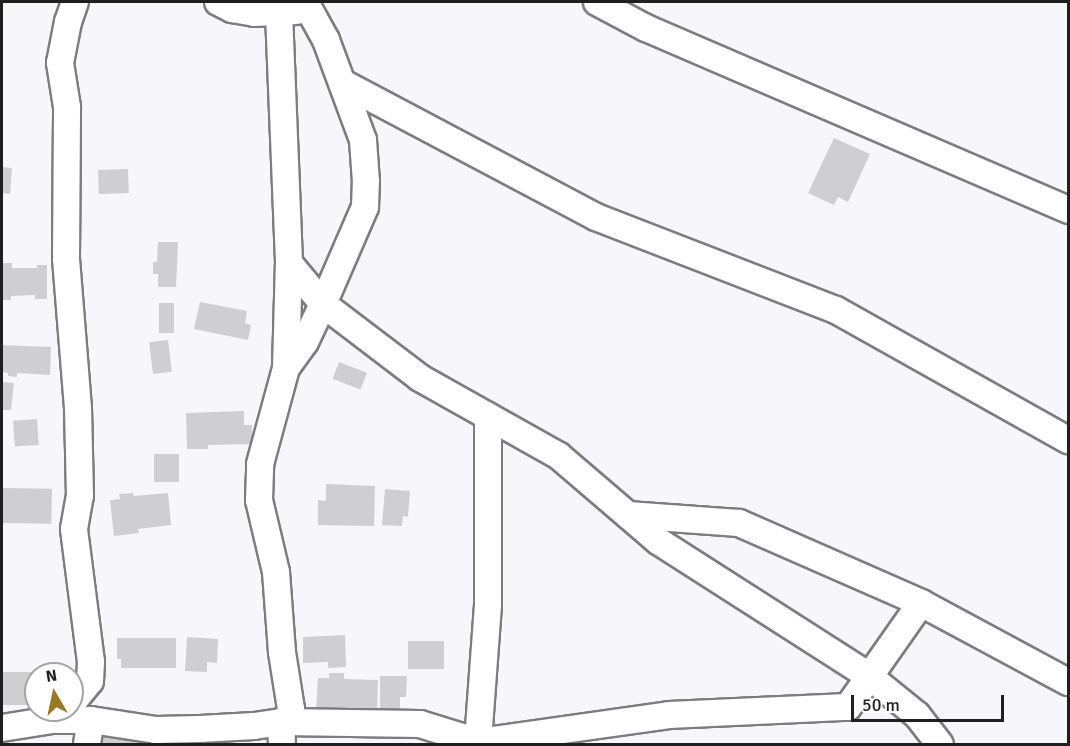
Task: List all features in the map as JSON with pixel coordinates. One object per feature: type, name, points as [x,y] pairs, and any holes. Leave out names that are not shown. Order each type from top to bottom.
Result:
[{"type":"street","points":[[75,2],[68,22],[60,63],[67,108],[66,258],[78,408],[80,496],[74,529],[92,662],[83,723],[156,730],[254,726],[282,734],[420,724],[478,743],[669,715],[848,706],[921,603]]},
{"type":"street","points":[[218,2],[231,9],[255,14],[279,13],[307,5],[326,40],[363,140],[365,207],[305,342],[286,368]]},
{"type":"street","points":[[597,2],[646,28],[1068,210]]},
{"type":"street","points":[[279,13],[289,263],[286,368],[260,464],[259,500],[276,572],[282,651],[291,709],[282,734]]},
{"type":"street","points":[[343,83],[596,218],[836,310],[1068,440]]},
{"type":"street","points":[[289,263],[323,304],[420,378],[559,456],[658,541],[869,676],[917,715],[940,744]]},
{"type":"street","points":[[478,743],[488,605],[488,416]]},
{"type":"street","points":[[628,515],[739,523],[921,603],[1068,681]]},
{"type":"street","points":[[2,728],[28,722]]},
{"type":"building","points":[[834,138],[870,154],[848,202],[838,197],[834,205],[808,193]]},
{"type":"building","points":[[2,167],[12,168],[10,194],[2,193]]},
{"type":"building","points":[[128,169],[129,193],[99,194],[98,170]]},
{"type":"building","points":[[158,242],[178,242],[176,287],[158,287],[158,274],[153,274],[153,262],[157,262]]},
{"type":"building","points":[[2,263],[12,263],[12,268],[37,268],[37,265],[47,265],[47,299],[35,299],[35,295],[11,296],[11,300],[2,300]]},
{"type":"building","points":[[200,302],[247,311],[245,323],[251,325],[248,340],[194,329]]},
{"type":"building","points":[[159,303],[174,303],[174,333],[159,333]]},
{"type":"building","points":[[168,340],[172,372],[153,374],[149,342]]},
{"type":"building","points":[[2,345],[51,347],[50,375],[17,373],[17,377],[8,376],[8,373],[2,372]]},
{"type":"building","points":[[339,362],[367,373],[361,390],[333,379]]},
{"type":"building","points":[[2,382],[14,383],[11,410],[2,410]]},
{"type":"building","points":[[244,411],[244,425],[252,425],[252,444],[208,445],[208,449],[187,449],[186,413]]},
{"type":"building","points":[[37,419],[39,445],[15,447],[13,421]]},
{"type":"building","points":[[154,454],[179,454],[179,482],[154,482]]},
{"type":"building","points":[[326,484],[375,486],[374,526],[318,525],[318,500],[326,501]]},
{"type":"building","points":[[2,488],[52,489],[51,524],[2,523]]},
{"type":"building","points":[[385,489],[410,491],[408,517],[403,516],[402,526],[382,525]]},
{"type":"building","points":[[133,493],[134,496],[168,493],[171,525],[138,529],[139,533],[114,536],[110,500],[120,499],[119,494]]},
{"type":"building","points":[[345,635],[346,667],[328,668],[328,662],[303,663],[303,637]]},
{"type":"building","points":[[187,637],[218,639],[217,663],[207,662],[207,672],[185,671]]},
{"type":"building","points":[[117,638],[176,638],[176,668],[121,668],[121,659],[117,659]]},
{"type":"building","points":[[408,641],[444,641],[444,669],[408,669]]},
{"type":"building","points":[[2,672],[24,672],[24,705],[2,705]]},
{"type":"building","points":[[329,673],[344,673],[344,679],[378,680],[377,713],[316,710],[318,678],[329,678]]},
{"type":"building","points":[[380,676],[407,676],[406,697],[400,697],[400,714],[380,713]]},
{"type":"building","points":[[93,735],[138,742],[138,744],[91,744]]}]
